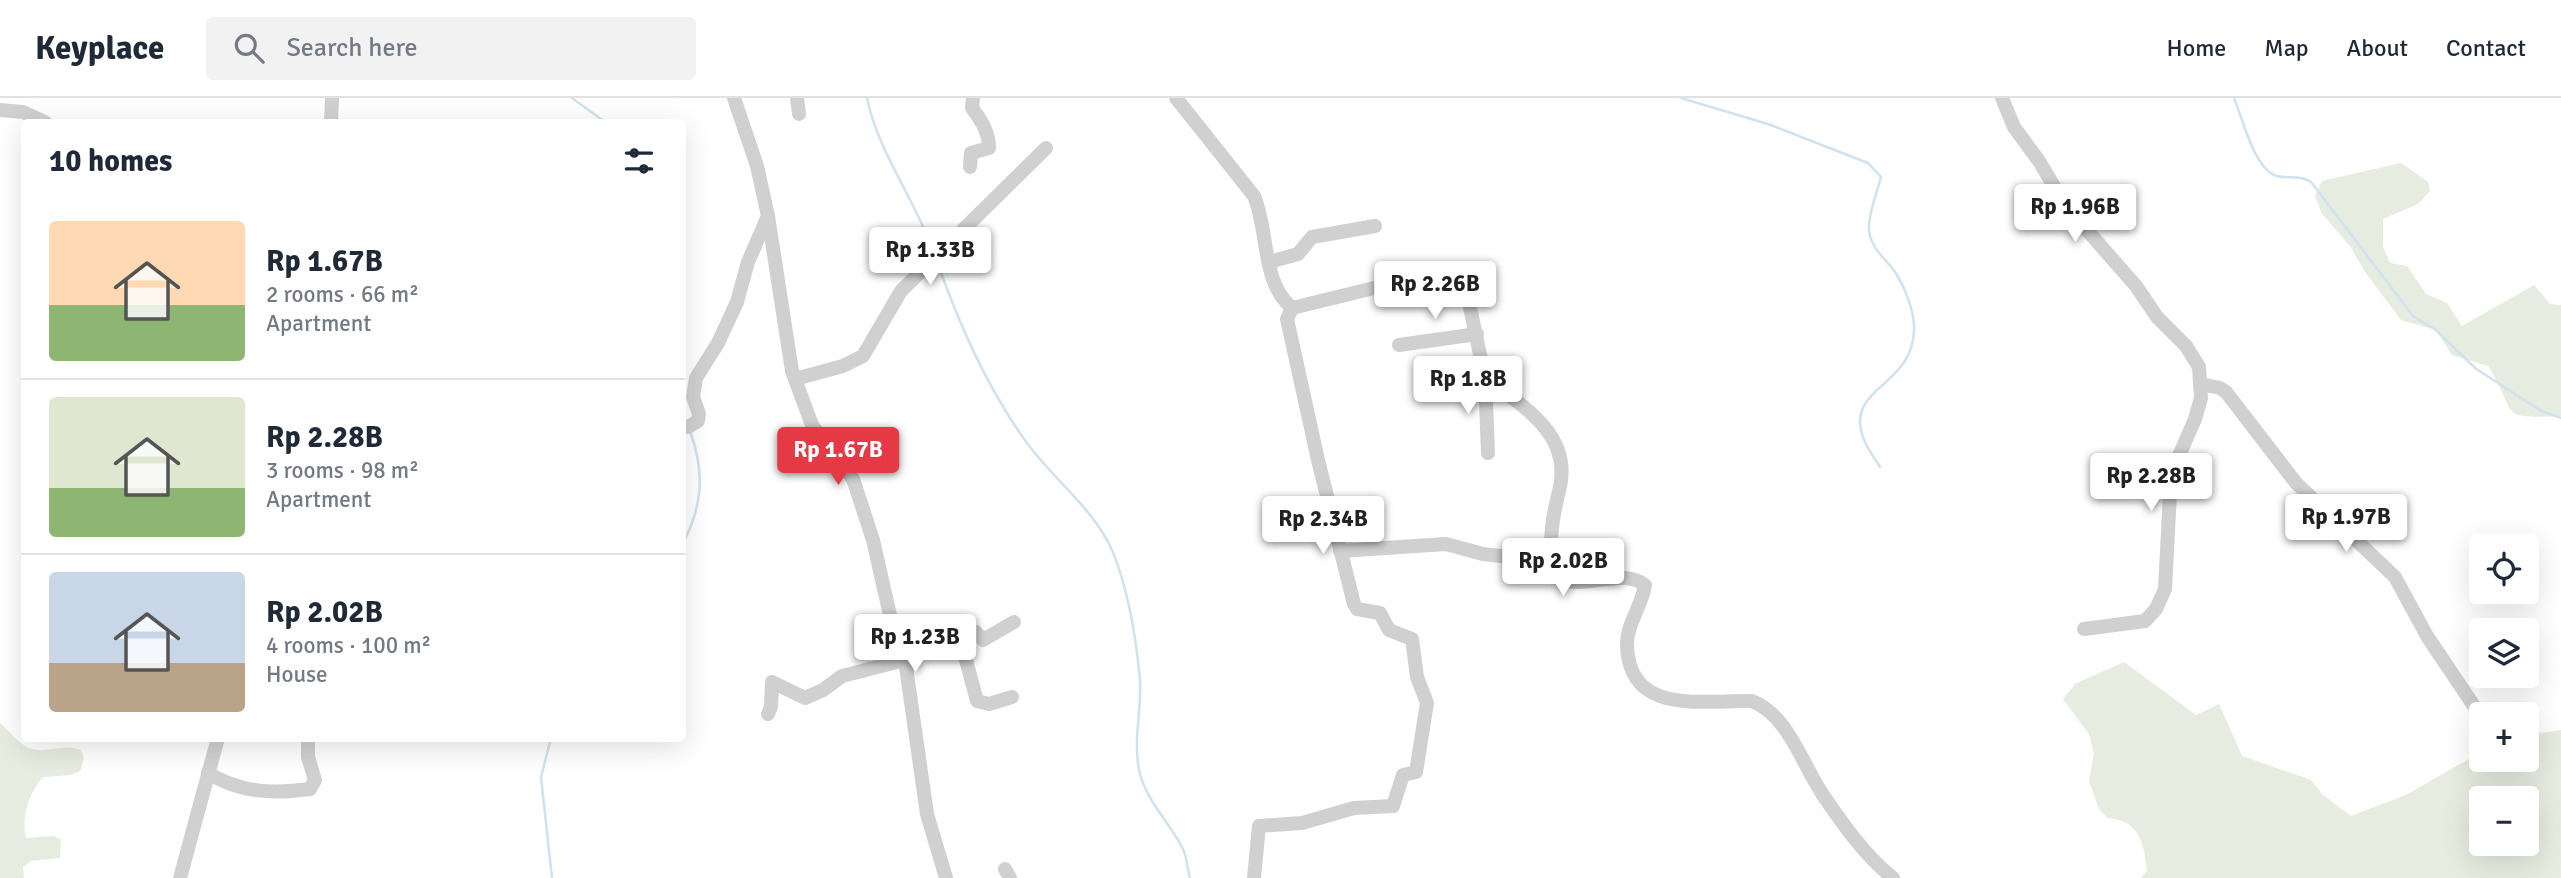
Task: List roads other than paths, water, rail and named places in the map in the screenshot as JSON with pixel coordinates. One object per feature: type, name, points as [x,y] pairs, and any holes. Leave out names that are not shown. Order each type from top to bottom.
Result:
[{"type":"street","points":[[331,119],[332,98]]},
{"type":"street","points":[[734,98],[757,166],[768,216],[786,351],[813,425],[853,480],[862,501],[894,633],[905,660],[927,814],[946,878]]},
{"type":"street","points":[[797,98],[799,114]]},
{"type":"street","points":[[970,167],[971,153],[989,148],[990,144],[983,124],[972,108],[973,98]]},
{"type":"street","points":[[1176,98],[1254,196],[1269,262],[1281,299],[1292,308]]},
{"type":"street","points":[[2002,98],[2010,121],[2039,161],[2065,205],[2136,286],[2157,317],[2186,345],[2199,367],[2201,384],[2195,419],[2171,474],[2163,594],[2145,621],[2084,629]]},
{"type":"street","points":[[0,110],[23,112],[38,119]]},
{"type":"street","points":[[795,379],[843,366],[863,356],[901,291],[1046,148]]},
{"type":"street","points":[[686,427],[698,421],[699,414],[693,397],[696,378],[733,312],[748,262],[768,216]]},
{"type":"street","points":[[1269,262],[1298,254],[1312,237],[1376,226]]},
{"type":"street","points":[[1292,308],[1414,276],[1454,272],[1464,279],[1469,290],[1485,378],[1488,453]]},
{"type":"street","points":[[1254,878],[1259,826],[1302,823],[1354,808],[1394,806],[1402,777],[1416,772],[1427,703],[1417,677],[1414,642],[1410,637],[1389,630],[1380,613],[1357,609],[1340,551],[1287,319],[1292,308]]},
{"type":"street","points":[[1399,345],[1477,334]]},
{"type":"street","points":[[1485,378],[1540,420],[1555,442],[1562,477],[1552,517],[1556,576],[1561,580],[1630,578],[1645,585],[1637,614],[1631,622],[1627,646],[1632,671],[1644,689],[1667,699],[1752,701],[1765,706],[1785,729],[1823,795],[1859,841],[1893,878]]},
{"type":"street","points":[[2201,384],[2226,392],[2296,483],[2395,577],[2427,636],[2471,702]]},
{"type":"street","points":[[1340,551],[1446,544],[1483,554],[1553,562]]},
{"type":"street","points":[[768,714],[772,682],[805,698],[817,694],[842,676],[905,660],[935,640],[974,632],[983,640],[1014,622]]},
{"type":"street","points":[[935,640],[957,641],[962,645],[977,701],[989,704],[1012,697]]},
{"type":"street","points":[[180,878],[217,742]]},
{"type":"street","points":[[208,773],[240,789],[286,792],[310,789],[315,780],[309,757],[309,742]]},
{"type":"waterway","points":[[572,98],[601,119]]},
{"type":"waterway","points":[[867,98],[879,137],[933,251]]},
{"type":"waterway","points":[[1681,98],[1768,124],[1868,163],[1881,177],[1870,217],[1870,237],[1904,288],[1914,331],[1911,349],[1903,364],[1872,395],[1860,418],[1863,438],[1880,467]]},
{"type":"waterway","points":[[2234,98],[2260,162],[2274,175],[2302,178],[2311,182],[2413,316],[2436,330],[2475,368],[2541,411],[2561,418]]},
{"type":"waterway","points":[[938,264],[965,334],[999,401],[1037,456],[1084,507],[1112,550],[1134,630],[1140,679],[1137,746],[1139,769],[1151,800],[1184,851],[1190,878]]},
{"type":"waterway","points":[[686,537],[700,489],[698,461],[690,431]]},
{"type":"waterway","points":[[550,742],[541,777],[552,878]]}]
